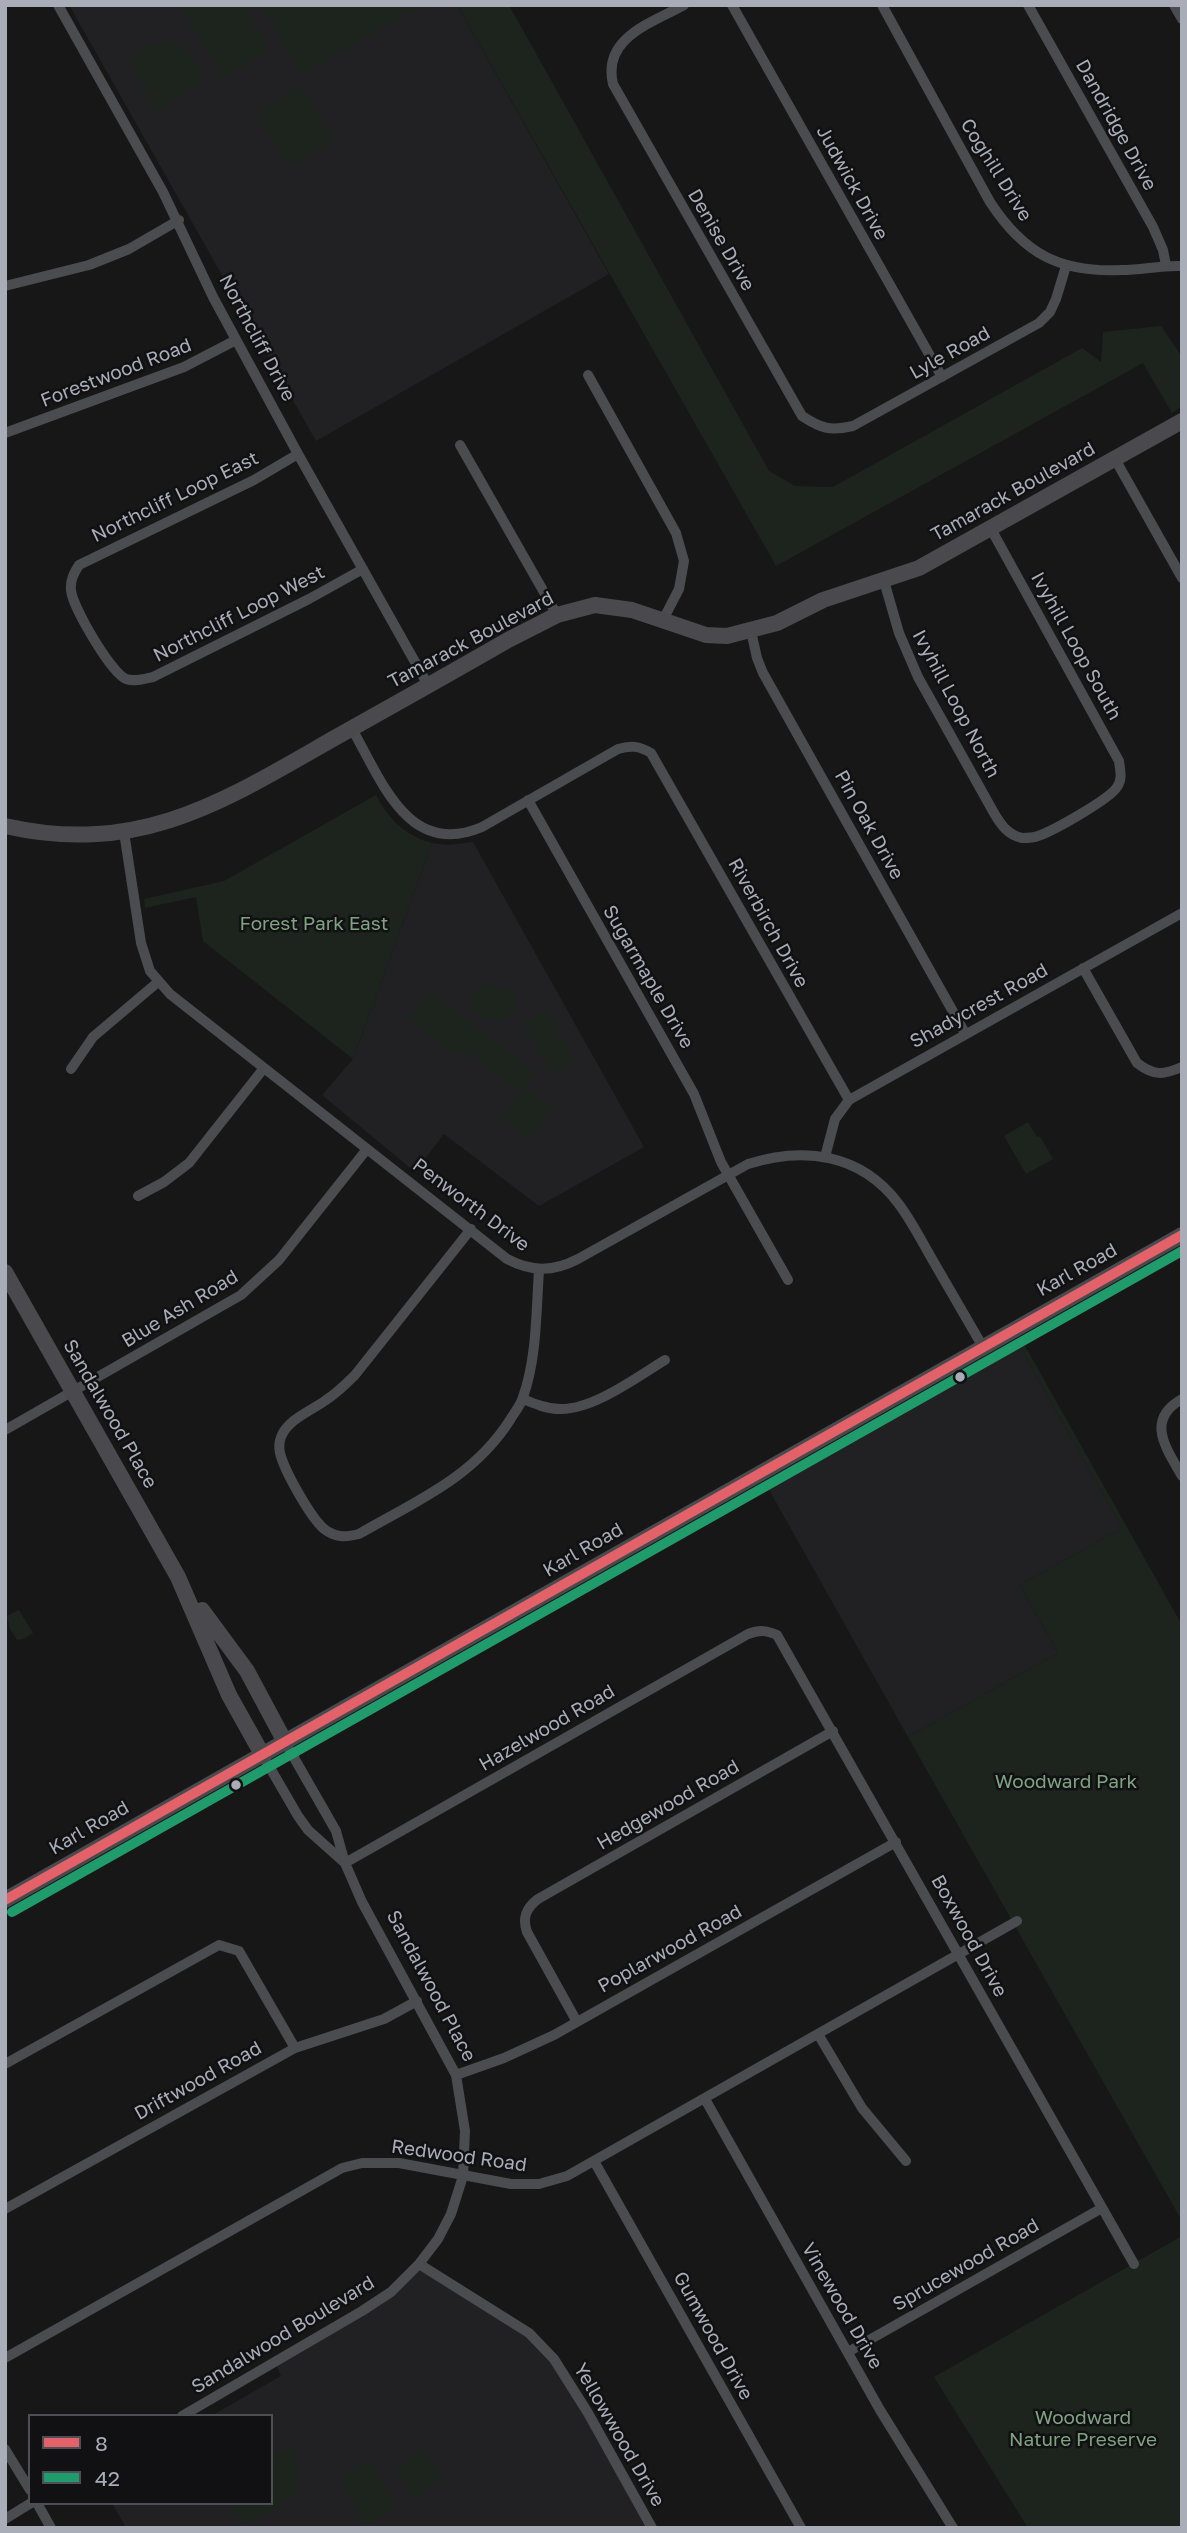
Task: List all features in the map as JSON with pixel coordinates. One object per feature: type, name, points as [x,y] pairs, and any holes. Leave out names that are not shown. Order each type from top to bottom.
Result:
[{"type":"street","name":"Northcliff Drive","points":[[58,5],[178,220],[213,297],[298,454],[428,685]]},
{"type":"street","name":"Denise Drive","points":[[684,5],[625,39],[615,51],[611,62],[613,84],[791,400],[802,416],[817,426]]},
{"type":"street","name":"Judwick Drive","points":[[732,5],[942,377]]},
{"type":"street","name":"Coghill Drive","points":[[882,5],[899,40],[1005,225],[1018,239],[1066,267],[1092,271],[1182,266]]},
{"type":"street","name":"Dandridge Drive","points":[[1028,5],[1159,239],[1166,265]]},
{"type":"street","points":[[1174,5],[1182,19]]},
{"type":"street","points":[[5,286],[89,265],[129,249],[178,220]]},
{"type":"street","name":"Lyle Road","points":[[817,426],[836,429],[853,426],[1039,323],[1056,299],[1066,267]]},
{"type":"street","name":"Forestwood Road","points":[[5,433],[184,368],[236,340]]},
{"type":"street","points":[[588,375],[676,533],[684,561],[679,589],[663,620]]},
{"type":"street","name":"Tamarack Boulevard","points":[[5,827],[64,836],[124,832],[148,827],[221,802],[557,615],[595,605],[632,610],[706,635],[727,636],[778,623],[823,600],[919,568],[1182,421]]},
{"type":"street","points":[[460,445],[557,615]]},
{"type":"street","name":"Northcliff Loop East","points":[[127,680],[112,667],[74,602],[70,589],[72,576],[79,565],[254,480],[298,454]]},
{"type":"street","points":[[1115,458],[1182,578]]},
{"type":"street","name":"Ivyhill Loop South","points":[[991,529],[1119,761],[1119,783],[1116,790],[1105,799],[1042,835],[1025,838],[1012,835]]},
{"type":"street","name":"Northcliff Loop West","points":[[127,680],[140,681],[153,677],[363,569]]},
{"type":"street","name":"Ivyhill Loop North","points":[[884,581],[899,633],[918,677],[994,813],[1012,835]]},
{"type":"street","name":"Pin Oak Drive","points":[[751,631],[763,673],[965,1033]]},
{"type":"street","points":[[352,729],[395,804],[410,821],[430,831],[453,835],[467,833],[528,800]]},
{"type":"street","name":"Riverbirch Drive","points":[[528,800],[618,749],[640,747],[650,753],[849,1100]]},
{"type":"street","name":"Sugarmaple Drive","points":[[528,800],[694,1094],[709,1135],[728,1174],[788,1280]]},
{"type":"street","name":"Penworth Drive","points":[[124,832],[141,943],[150,971],[158,982],[507,1259],[539,1270],[559,1267],[748,1164],[772,1156],[797,1154],[825,1157],[855,1167],[870,1176],[897,1201],[983,1347]]},
{"type":"street","name":"Shadycrest Road","points":[[825,1157],[835,1119],[849,1100],[1182,912]]},
{"type":"street","points":[[1083,968],[1137,1063],[1158,1074],[1182,1067]]},
{"type":"street","points":[[71,1069],[93,1037],[158,982]]},
{"type":"street","points":[[138,1196],[164,1182],[189,1163],[264,1068]]},
{"type":"street","name":"Blue Ash Road","points":[[5,1430],[221,1308],[258,1281],[279,1260],[368,1149]]},
{"type":"street","points":[[471,1230],[355,1375],[341,1390],[294,1421],[282,1435],[280,1452],[284,1464],[316,1521],[326,1530],[338,1536],[359,1534],[454,1480],[496,1441],[523,1399],[533,1349],[539,1270]]},
{"type":"street","name":"Karl Road","points":[[5,1900],[1182,1235]]},
{"type":"street","name":"Sandalwood Place","points":[[5,1272],[178,1577],[229,1695],[262,1754],[308,1830],[345,1863]]},
{"type":"street","points":[[523,1399],[548,1408],[584,1405],[665,1360]]},
{"type":"street","points":[[1182,1399],[1165,1414],[1161,1430],[1165,1446],[1182,1476]]},
{"type":"street","name":"Sandalwood Place","points":[[178,1577],[247,1671],[336,1831],[345,1863],[362,1902],[456,2075],[465,2131],[463,2176]]},
{"type":"street","name":"Hazelwood Road","points":[[345,1863],[748,1634],[757,1630],[768,1631]]},
{"type":"street","name":"Boxwood Drive","points":[[768,1631],[777,1635],[783,1643],[1133,2264]]},
{"type":"street","name":"Hedgewood Road","points":[[577,2022],[527,1933],[525,1915],[530,1906],[833,1731]]},
{"type":"street","name":"Poplarwood Road","points":[[456,2075],[504,2058],[554,2035],[896,1842]]},
{"type":"street","name":"Redwood Road","points":[[5,2358],[342,2168],[362,2163],[399,2162],[511,2184],[539,2184],[567,2176],[1017,1922]]},
{"type":"street","points":[[5,2064],[219,1945],[239,1951],[295,2048]]},
{"type":"street","name":"Driftwood Road","points":[[5,2209],[295,2048],[384,2019],[416,2001]]},
{"type":"street","points":[[818,2034],[862,2108],[906,2161]]},
{"type":"street","name":"Vinewood Drive","points":[[705,2099],[848,2352],[953,2528]]},
{"type":"street","name":"Gumwood Drive","points":[[594,2161],[801,2528]]},
{"type":"street","name":"Sandalwood Boulevard","points":[[185,2414],[391,2292],[419,2264],[438,2239],[451,2214],[463,2176]]},
{"type":"street","name":"Sprucewood Road","points":[[848,2352],[1102,2208]]},
{"type":"street","name":"Yellowwood Drive","points":[[419,2264],[529,2333],[549,2353],[564,2373],[652,2528]]},
{"type":"street","points":[[5,2449],[28,2487]]},
{"type":"street","points":[[5,2519],[28,2505]]},
{"type":"street","points":[[38,2505],[51,2528]]},
{"type":"shaded area","points":[[69,5],[457,5],[609,274],[316,441]]},
{"type":"shaded area","points":[[473,842],[644,1147],[539,1206],[444,1134],[415,1172],[322,1095],[353,1059],[432,843],[447,845]]},
{"type":"shaded area","points":[[1020,1347],[1122,1528],[1020,1585],[1058,1653],[908,1737],[768,1488]]},
{"type":"shaded area","points":[[418,2265],[543,2342],[653,2528],[126,2528],[113,2505],[273,2505],[273,2414],[214,2414],[281,2376],[275,2362],[371,2307]]},
{"type":"green space","points":[[181,5],[244,5],[270,51],[223,78]]},
{"type":"green space","points":[[262,5],[422,5],[301,75]]},
{"type":"green space","points":[[457,5],[509,5],[769,471],[795,486],[833,487],[1082,348],[1101,362],[1103,332],[1161,326],[1182,357],[1182,406],[1172,413],[1143,363],[776,566]]},
{"type":"green space","points":[[166,41],[180,46],[192,55],[199,67],[202,82],[159,110],[154,109],[131,64],[137,54],[146,48]]},
{"type":"green space","points":[[302,86],[334,141],[288,167],[256,112]]},
{"type":"green space","name":"Forest Park East","points":[[376,795],[399,826],[432,843],[353,1059],[203,941],[196,897],[145,908],[144,899],[224,881]]},
{"type":"green space","points":[[486,982],[496,989],[508,989],[514,994],[514,1012],[509,1019],[488,1019],[477,1014],[472,995]]},
{"type":"green space","points":[[430,990],[535,1073],[519,1093],[467,1052],[458,1054],[445,1048],[408,1019]]},
{"type":"green space","points":[[546,1009],[576,1062],[552,1075],[523,1023]]},
{"type":"green space","points":[[526,1088],[552,1109],[528,1140],[501,1119]]},
{"type":"green space","points":[[1028,1122],[1037,1137],[1040,1136],[1053,1159],[1026,1174],[1004,1136]]},
{"type":"green space","name":"Woodward Park","points":[[1024,1344],[1182,1625],[1182,2221],[908,1737],[1058,1653],[1020,1585],[1122,1528],[1020,1347]]},
{"type":"green space","points":[[19,1610],[33,1633],[17,1640],[10,1629],[7,1616]]},
{"type":"green space","name":"Woodward Nature Preserve","points":[[1182,2236],[1182,2528],[1028,2528],[934,2377]]},
{"type":"green space","points":[[294,2449],[299,2487],[294,2496],[242,2525],[232,2505],[273,2505],[273,2451]]},
{"type":"green space","points":[[425,2449],[443,2480],[413,2498],[395,2467]]},
{"type":"green space","points":[[370,2460],[397,2507],[366,2525],[339,2477]]},
{"type":"transit line","name":"8","points":[[5,1900],[1182,1235]]},
{"type":"transit line","name":"42","points":[[12,1912],[1182,1251]]}]
